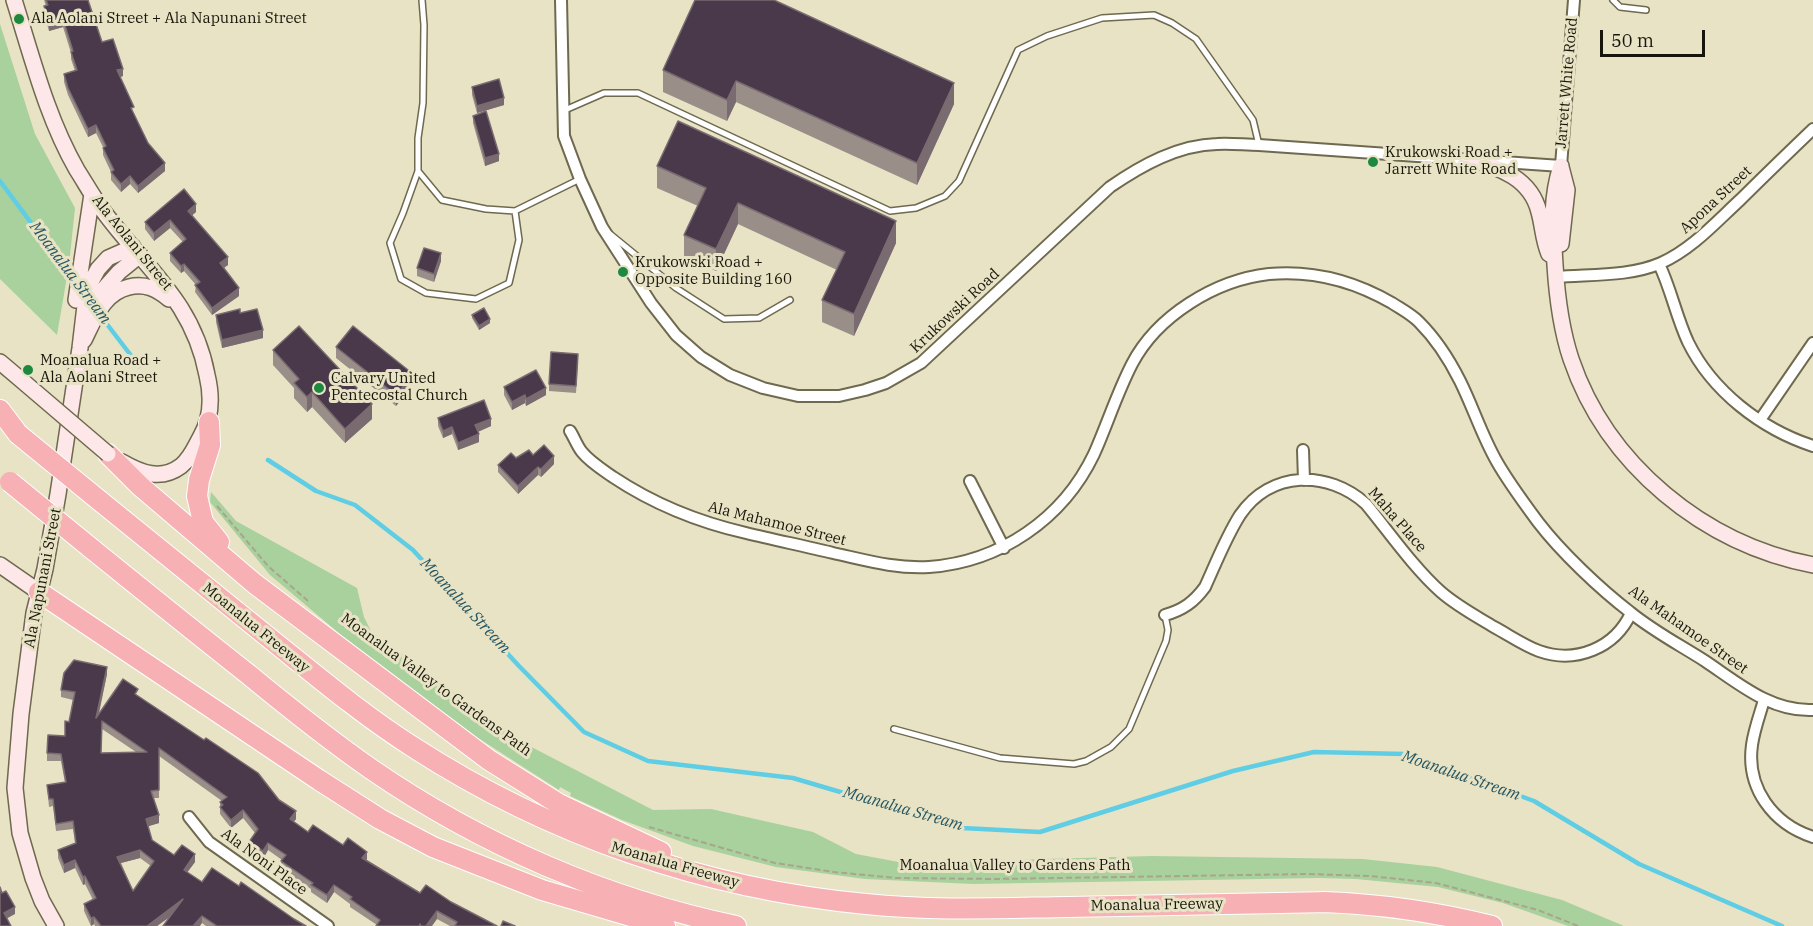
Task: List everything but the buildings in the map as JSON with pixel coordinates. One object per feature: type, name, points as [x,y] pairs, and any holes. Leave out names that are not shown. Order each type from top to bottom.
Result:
[{"type":"highway","name":"Moanalua Freeway","points":[[0,410],[18,434],[100,501],[352,705],[414,748],[481,788],[572,831],[668,866],[720,880],[817,898],[917,908],[1324,902],[1418,910],[1492,926]]},
{"type":"highway","points":[[209,422],[210,445],[199,480],[197,496],[203,522],[213,538],[249,568],[304,622]]},
{"type":"highway","points":[[108,454],[140,486],[255,584],[450,731],[523,782],[559,804],[720,880]]},
{"type":"highway","points":[[5,478],[330,740],[380,775],[458,823],[503,847],[598,886],[669,910],[736,926]]},
{"type":"highway","points":[[39,592],[380,819],[433,847],[522,882],[593,906],[665,926]]},
{"type":"street","name":"Ala Aolani Street","points":[[14,0],[46,101],[68,153],[104,212],[184,311],[199,341],[210,403],[209,422]]},
{"type":"street","name":"Krukowski Road","points":[[561,0],[564,136],[580,179],[602,227],[651,303],[676,335],[701,357],[730,375],[763,388],[798,396],[839,396],[886,383],[921,363],[1110,187],[1132,171],[1172,153],[1192,147],[1216,144],[1259,145],[1560,166]]},
{"type":"street","name":"Jarrett White Road","points":[[1574,0],[1560,166],[1567,189],[1563,239],[1555,274],[1560,315],[1572,361],[1590,402],[1609,433],[1629,459],[1664,494],[1688,513],[1740,542],[1786,560],[1813,565]]},
{"type":"street","name":"Apona Street","points":[[1555,274],[1622,272],[1659,264],[1681,252],[1699,239],[1813,129]]},
{"type":"street","points":[[1470,160],[1503,171],[1527,186],[1536,200],[1544,240],[1555,274]]},
{"type":"street","points":[[80,348],[76,302],[92,194]]},
{"type":"street","points":[[80,348],[92,304],[97,295],[137,251]]},
{"type":"street","name":"Ala Napunani Street","points":[[56,926],[42,901],[26,858],[19,825],[15,788],[21,714],[34,613],[58,494],[87,289],[98,269],[113,255],[137,251]]},
{"type":"street","points":[[1659,264],[1690,344],[1721,388],[1735,402],[1760,420],[1796,440],[1813,446]]},
{"type":"street","name":"Ala Mahamoe Street","points":[[570,431],[581,451],[598,467],[628,487],[669,509],[717,527],[893,566],[943,565],[1004,548],[1049,515],[1074,487],[1094,453],[1132,363],[1155,333],[1182,309],[1216,289],[1250,278],[1287,274],[1323,276],[1358,285],[1418,321],[1431,336],[1459,379],[1496,460],[1540,525],[1572,559],[1631,613],[1764,700],[1792,709],[1813,710]]},
{"type":"street","points":[[80,348],[101,307],[110,295],[134,285],[143,285],[159,291],[184,311]]},
{"type":"street","points":[[1760,420],[1813,343]]},
{"type":"street","points":[[0,362],[108,454],[150,475],[176,470],[190,458],[209,422]]},
{"type":"street","points":[[1303,450],[1304,480]]},
{"type":"street","name":"Maha Place","points":[[1165,615],[1183,608],[1199,595],[1234,525],[1249,505],[1268,490],[1291,481],[1304,480],[1327,482],[1348,490],[1358,497],[1443,594],[1469,613],[1540,651],[1564,655],[1583,653],[1599,647],[1624,627],[1631,613]]},
{"type":"street","points":[[970,481],[1004,548]]},
{"type":"street","points":[[0,565],[39,592]]},
{"type":"street","points":[[1764,700],[1752,742],[1751,762],[1754,781],[1765,802],[1776,816],[1790,827],[1813,837]]},
{"type":"street","name":"Ala Noni Place","points":[[189,817],[215,846],[328,926]]},
{"type":"lane","points":[[422,0],[423,103],[418,138],[418,171],[404,213],[390,243],[401,279],[426,293],[476,299],[509,283],[519,240],[515,211]]},
{"type":"lane","points":[[1613,0],[1620,7],[1646,10]]},
{"type":"lane","points":[[564,110],[604,93],[638,93],[890,211],[916,208],[945,196],[959,181],[1018,50],[1047,36],[1102,18],[1154,15],[1172,23],[1196,39],[1253,120],[1259,145]]},
{"type":"lane","points":[[418,171],[442,200],[486,209],[515,211],[580,179]]},
{"type":"lane","points":[[602,227],[676,288],[724,319],[759,318],[790,300]]},
{"type":"lane","points":[[894,729],[1000,758],[1074,764],[1091,759],[1117,742],[1134,720],[1166,641],[1168,630],[1165,615]]},
{"type":"path","points":[[212,500],[268,566],[309,602]]},
{"type":"path","name":"Moanalua Valley to Gardens Path","points":[[645,825],[776,863],[896,878],[984,880],[1316,874],[1370,876],[1436,883],[1506,900],[1578,926]]},
{"type":"green space","points":[[0,24],[35,134],[75,208],[69,265],[57,335],[0,279]]},
{"type":"green space","points":[[211,492],[236,521],[357,588],[364,617],[371,631],[516,739],[653,810],[711,809],[813,832],[856,854],[904,863],[1152,856],[1363,859],[1437,867],[1562,900],[1624,926],[1568,926],[1503,903],[1438,887],[1356,879],[973,884],[865,879],[776,867],[693,846],[622,820],[570,796],[571,793],[560,787],[559,790],[478,738],[340,634],[270,575],[210,502]]},
{"type":"waterway","name":"Moanalua Stream","points":[[0,181],[75,282]]},
{"type":"waterway","name":"Moanalua Stream","points":[[100,315],[139,366]]},
{"type":"waterway","name":"Moanalua Stream","points":[[268,460],[316,491],[355,505],[413,550],[518,665],[584,732],[648,761],[793,778],[962,828],[1040,832],[1233,771],[1314,752],[1405,754],[1534,801],[1639,864],[1782,926]]},
{"type":"place","name":"Ala Aolani Street + Ala Napunani Street","points":[[19,19]]},
{"type":"place","name":"Krukowski Road + Jarrett White Road","points":[[1373,162]]},
{"type":"place","name":"Krukowski Road + Opposite Building 160","points":[[623,272]]},
{"type":"place","name":"Moanalua Road + Ala Aolani Street","points":[[28,370]]},
{"type":"place","name":"Calvary United Pentecostal Church","points":[[319,388]]}]
